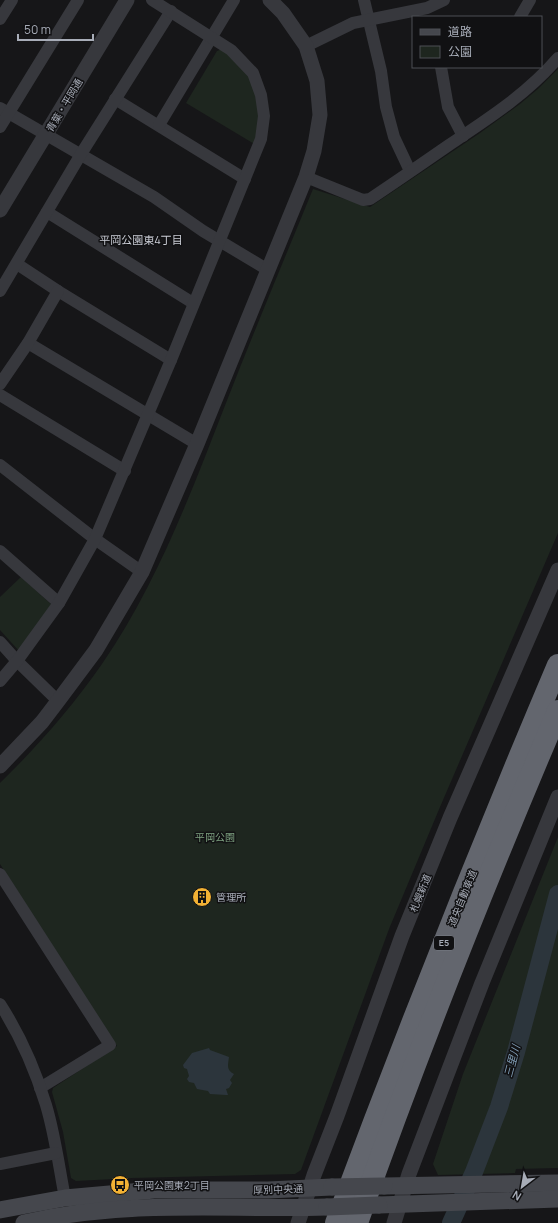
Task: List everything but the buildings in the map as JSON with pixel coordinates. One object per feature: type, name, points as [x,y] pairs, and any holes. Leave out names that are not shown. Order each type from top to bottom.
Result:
[{"type":"highway","name":"道央自動車道","points":[[332,1215],[380,1105],[495,815],[558,665]]},
{"type":"highway","name":"道央自動車道","points":[[357,1223],[392,1124],[504,838],[558,711]]},
{"type":"main road","name":"厚別中央通","points":[[24,1223],[154,1190],[268,1190],[406,1185],[447,1186],[558,1183]]},
{"type":"main road","name":"厚別中央通","points":[[0,1210],[66,1212],[167,1207],[301,1215],[332,1215],[379,1205],[558,1199]]},
{"type":"street","points":[[0,20],[12,0]]},
{"type":"street","points":[[0,127],[4,111],[78,0]]},
{"type":"street","name":"青葉・平岡通","points":[[0,210],[128,0]]},
{"type":"street","points":[[0,681],[17,661],[59,603],[95,539],[125,471],[261,139],[264,116],[261,95],[253,73],[231,50],[152,0]]},
{"type":"street","points":[[158,125],[234,0]]},
{"type":"street","points":[[0,766],[42,722],[96,650],[142,572],[197,444],[306,177],[314,151],[320,115],[317,81],[306,46],[283,13],[270,0]]},
{"type":"street","points":[[364,0],[381,71],[386,107],[394,137],[410,171]]},
{"type":"street","points":[[306,46],[353,23],[427,8],[444,0]]},
{"type":"street","points":[[521,16],[530,0]]},
{"type":"street","points":[[0,290],[81,154],[171,11]]},
{"type":"street","points":[[306,177],[363,200],[370,199],[496,114],[524,92],[558,58]]},
{"type":"street","points":[[445,68],[448,107],[463,136]]},
{"type":"street","points":[[115,99],[245,179]]},
{"type":"street","points":[[4,111],[154,197],[203,231],[268,270]]},
{"type":"street","points":[[47,212],[194,303]]},
{"type":"street","points":[[16,264],[171,360]]},
{"type":"street","points":[[0,384],[28,343],[58,291]]},
{"type":"street","points":[[28,343],[197,444]]},
{"type":"street","points":[[0,395],[125,471]]},
{"type":"street","points":[[0,466],[95,539],[142,572]]},
{"type":"street","points":[[0,551],[59,603]]},
{"type":"street","name":"札幌新道","points":[[301,1215],[402,936],[450,818],[558,570]]},
{"type":"street","points":[[0,642],[58,701]]},
{"type":"street","points":[[394,1223],[399,1204],[482,983],[558,797]]},
{"type":"street","points":[[0,874],[110,1046],[40,1088]]},
{"type":"street","points":[[0,1004],[12,1022],[40,1088],[48,1114],[66,1212]]},
{"type":"street","points":[[0,1164],[56,1153]]},
{"type":"green space","points":[[222,49],[252,79],[261,111],[256,145],[186,103],[217,51]]},
{"type":"green space","name":"平岡公園","points":[[558,69],[558,533],[389,929],[301,1170],[295,1174],[132,1178],[76,1181],[71,1178],[63,1132],[52,1092],[53,1088],[117,1046],[0,864],[0,783],[41,741],[79,696],[122,634],[140,602],[172,537],[186,504],[247,349],[313,189],[370,207],[480,133],[520,104]]},
{"type":"green space","points":[[21,577],[53,606],[20,652],[0,630],[0,597]]},
{"type":"green space","points":[[558,837],[558,1168],[516,1169],[515,1173],[438,1175],[433,1164],[463,1074]]},
{"type":"shaded area","points":[[209,1048],[210,1050],[229,1057],[229,1069],[234,1074],[230,1080],[232,1083],[229,1088],[226,1089],[228,1095],[210,1094],[208,1091],[197,1089],[194,1083],[189,1082],[187,1079],[189,1076],[187,1069],[184,1068],[183,1065],[192,1053]]},
{"type":"waterway","name":"三里川","points":[[451,1223],[474,1172],[499,1107],[516,1052],[558,894]]},
{"type":"place","name":"管理所","points":[[202,897]]},
{"type":"place","name":"平岡公園東2丁目","points":[[120,1185]]},
{"type":"district","name":"平岡公園東4丁目","points":[[141,240]]}]
